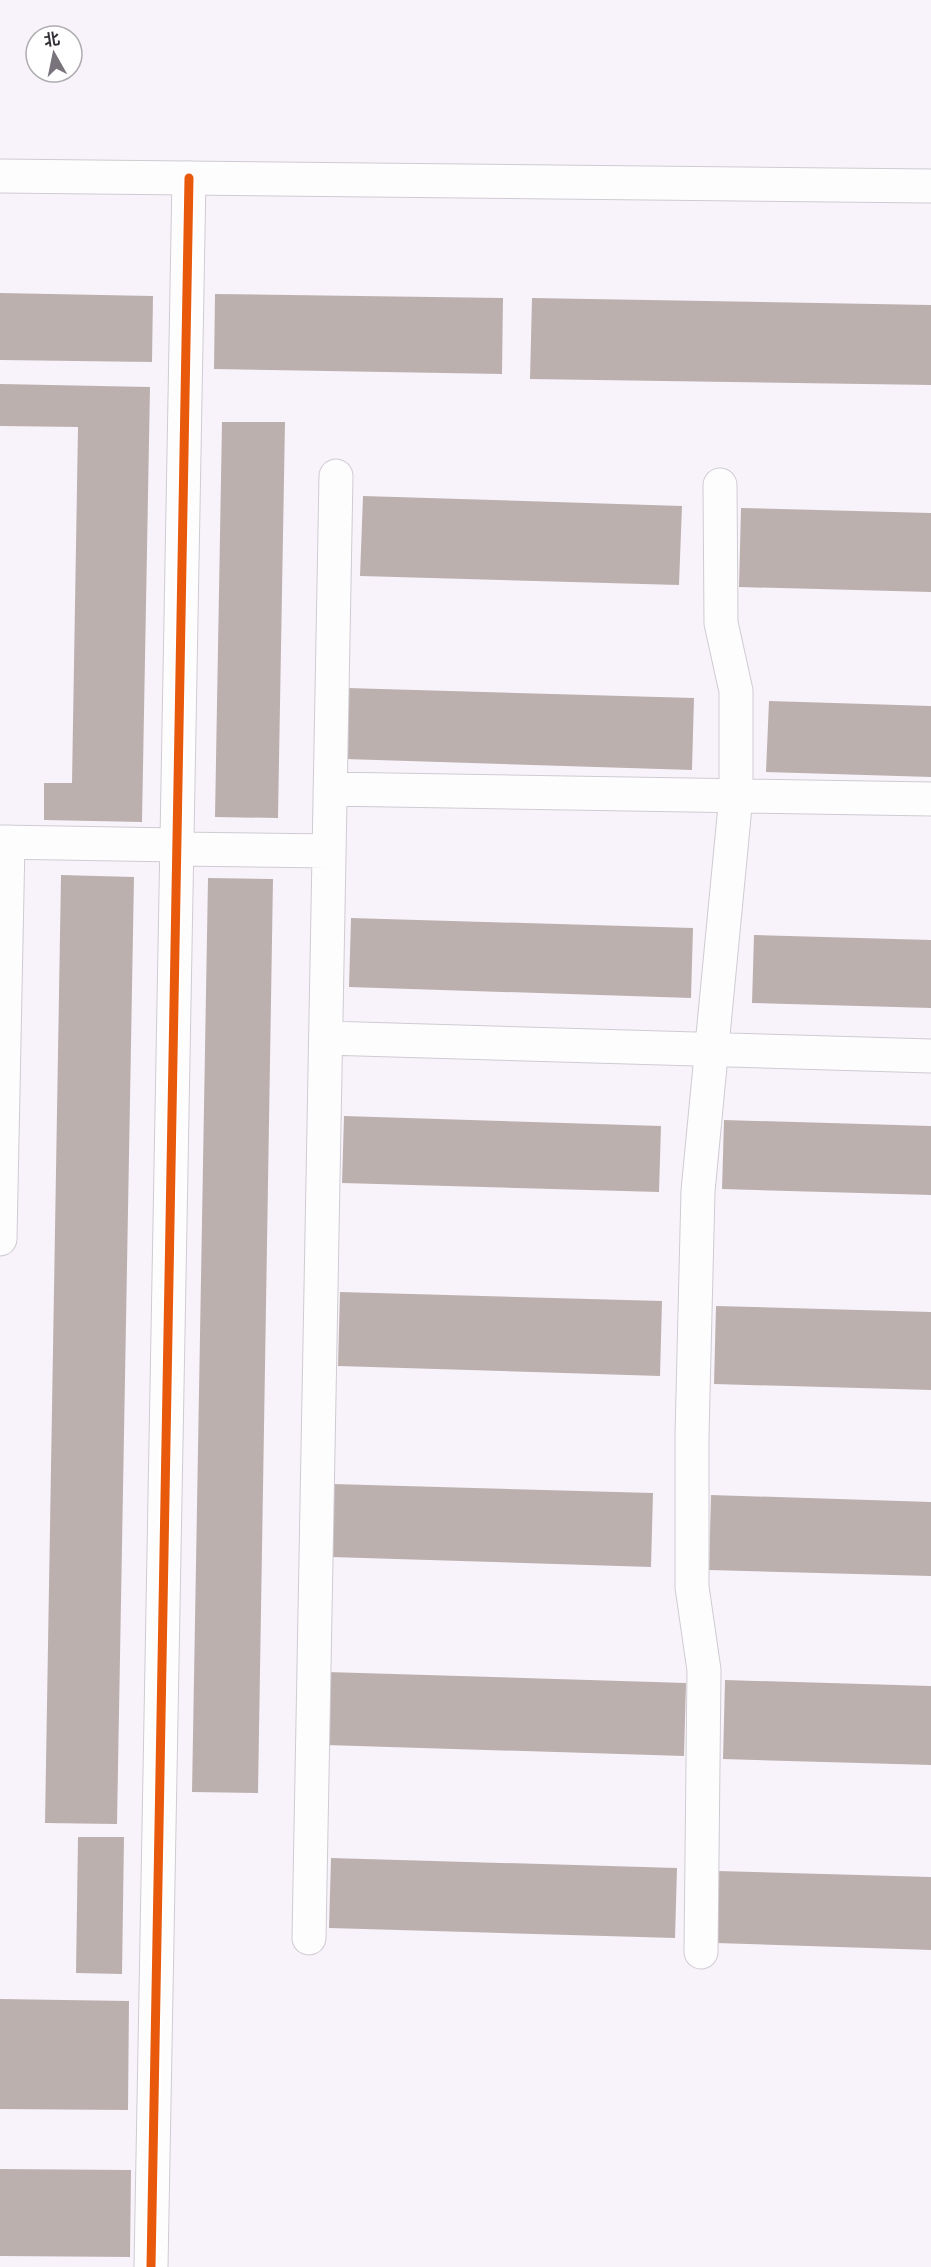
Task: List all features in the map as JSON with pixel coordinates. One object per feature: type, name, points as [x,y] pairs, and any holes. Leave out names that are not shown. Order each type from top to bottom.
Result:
[{"type":"street","points":[[0,176],[931,186]]},
{"type":"street","points":[[151,2267],[189,178]]},
{"type":"street","points":[[309,1938],[336,476]]},
{"type":"street","points":[[702,1952],[704,1670],[692,1587],[692,1435],[698,1191],[736,796],[736,690],[721,623],[720,485]]},
{"type":"street","points":[[330,789],[931,799]]},
{"type":"street","points":[[0,1239],[4,842],[329,851]]},
{"type":"street","points":[[326,1038],[931,1056]]},
{"type":"building","points":[[0,293],[153,296],[152,362],[0,360]]},
{"type":"building","points":[[215,294],[503,298],[502,374],[214,369]]},
{"type":"building","points":[[532,298],[931,305],[931,385],[530,379]]},
{"type":"building","points":[[0,384],[150,387],[142,822],[44,820],[44,783],[72,783],[78,427],[0,426]]},
{"type":"building","points":[[222,422],[285,422],[278,818],[215,817]]},
{"type":"building","points":[[363,496],[682,506],[679,585],[360,576]]},
{"type":"building","points":[[741,508],[931,513],[931,592],[739,587]]},
{"type":"building","points":[[347,688],[694,698],[692,770],[345,759]]},
{"type":"building","points":[[769,701],[931,706],[931,777],[766,772]]},
{"type":"building","points":[[61,875],[134,877],[117,1824],[45,1823]]},
{"type":"building","points":[[208,878],[273,879],[258,1793],[192,1792]]},
{"type":"building","points":[[351,918],[693,928],[691,998],[349,987]]},
{"type":"building","points":[[754,935],[931,940],[931,1008],[752,1003]]},
{"type":"building","points":[[344,1116],[661,1126],[659,1192],[342,1183]]},
{"type":"building","points":[[724,1120],[931,1126],[931,1195],[722,1189]]},
{"type":"building","points":[[340,1292],[662,1301],[660,1376],[338,1366]]},
{"type":"building","points":[[716,1306],[931,1312],[931,1390],[714,1384]]},
{"type":"building","points":[[333,1484],[653,1493],[651,1567],[331,1557]]},
{"type":"building","points":[[711,1495],[931,1502],[931,1576],[709,1570]]},
{"type":"building","points":[[327,1672],[686,1683],[684,1756],[325,1745]]},
{"type":"building","points":[[725,1680],[931,1686],[931,1765],[723,1759]]},
{"type":"building","points":[[78,1837],[124,1837],[122,1974],[76,1973]]},
{"type":"building","points":[[331,1858],[677,1868],[675,1938],[329,1928]]},
{"type":"building","points":[[718,1871],[931,1877],[931,1950],[716,1943]]},
{"type":"building","points":[[0,1999],[129,2001],[128,2110],[0,2109]]},
{"type":"building","points":[[0,2169],[131,2170],[130,2257],[0,2256]]},
{"type":"cycle path","points":[[151,2267],[189,178]]}]
